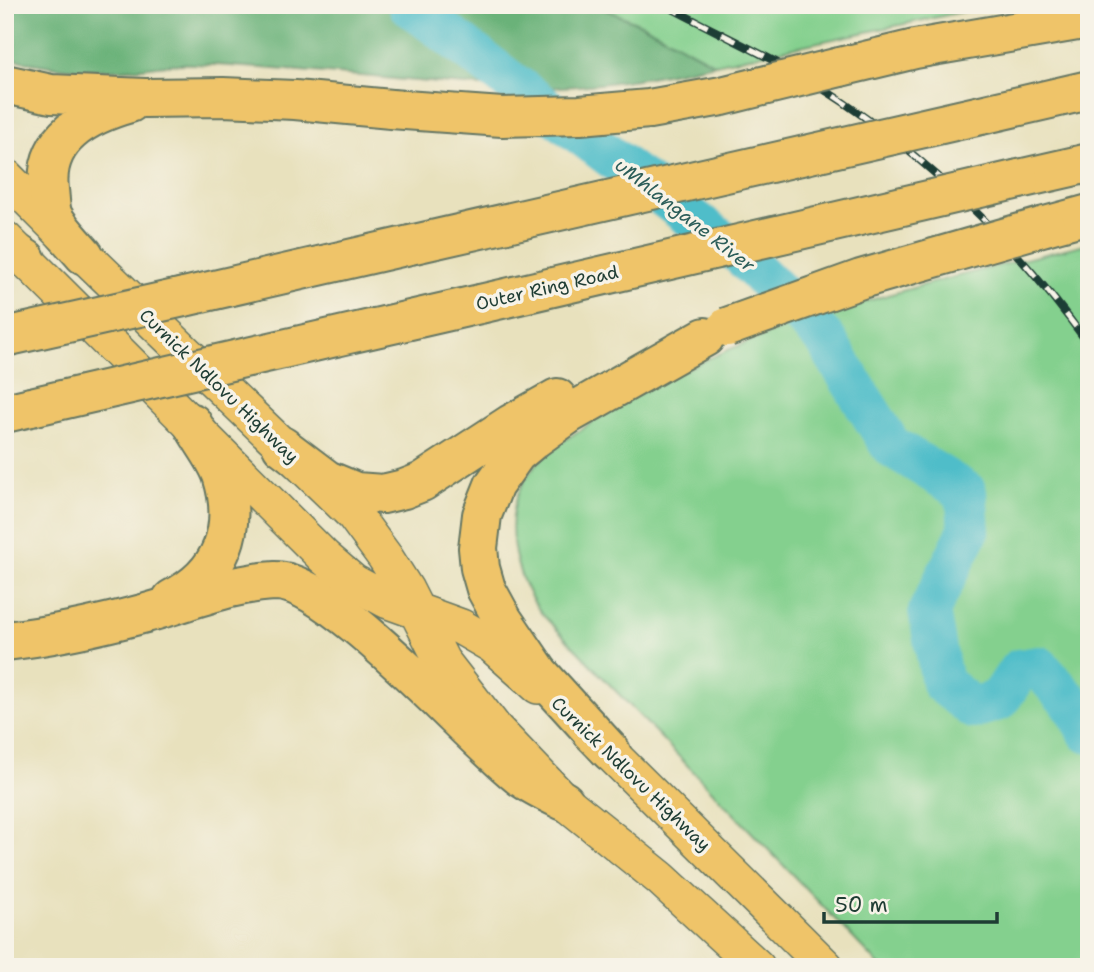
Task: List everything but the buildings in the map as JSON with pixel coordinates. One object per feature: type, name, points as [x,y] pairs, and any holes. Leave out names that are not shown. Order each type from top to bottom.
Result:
[{"type":"highway","points":[[5,83],[51,94],[295,100],[502,117],[580,115],[649,109],[722,96],[915,49],[1089,19]]},
{"type":"highway","points":[[5,337],[1089,90]]},
{"type":"highway","points":[[84,255],[52,215],[48,176],[52,157],[65,137],[83,121],[101,111],[145,98]]},
{"type":"highway","name":"Outer Ring Road","points":[[18,410],[1089,163]]},
{"type":"highway","points":[[282,446],[327,480],[356,492],[383,494],[404,489],[422,482],[545,403],[585,384],[861,279],[1089,214]]},
{"type":"highway","points":[[611,752],[539,673],[491,599],[480,568],[478,548],[482,515],[494,485],[516,454],[534,439],[569,414],[716,332]]},
{"type":"highway","points":[[145,613],[184,593],[198,581],[210,569],[226,536],[230,518],[221,472],[192,423]]},
{"type":"highway","points":[[5,641],[145,613],[252,583],[279,581],[303,589],[326,602],[359,627],[460,724],[524,779],[564,801]]},
{"type":"main road","name":"Curnick Ndlovu Highway","points":[[5,176],[354,514],[385,557],[442,661],[495,729],[564,801],[660,877],[757,967]]},
{"type":"main road","name":"Curnick Ndlovu Highway","points":[[12,248],[192,423],[324,557],[353,582],[386,600],[461,627],[492,645],[611,752],[826,967]]},
{"type":"green space","points":[[5,5],[594,5],[643,25],[715,64],[624,81],[532,88],[186,64],[115,70],[67,68],[5,57]]},
{"type":"green space","points":[[594,5],[995,5],[715,64],[643,25]]},
{"type":"green space","points":[[1089,243],[1089,967],[881,967],[542,614],[524,582],[514,546],[512,527],[519,491],[535,466],[560,444],[654,385],[713,357],[773,332],[836,311]]},
{"type":"waterway","name":"uMhlangane River","points":[[409,5],[741,255],[825,339],[891,446],[966,492],[969,530],[929,611],[942,683],[973,708],[999,700],[1019,670],[1039,667],[1071,703],[1089,733]]},
{"type":"railway","points":[[665,5],[822,88],[913,154],[1007,244],[1036,276],[1089,345]]}]
